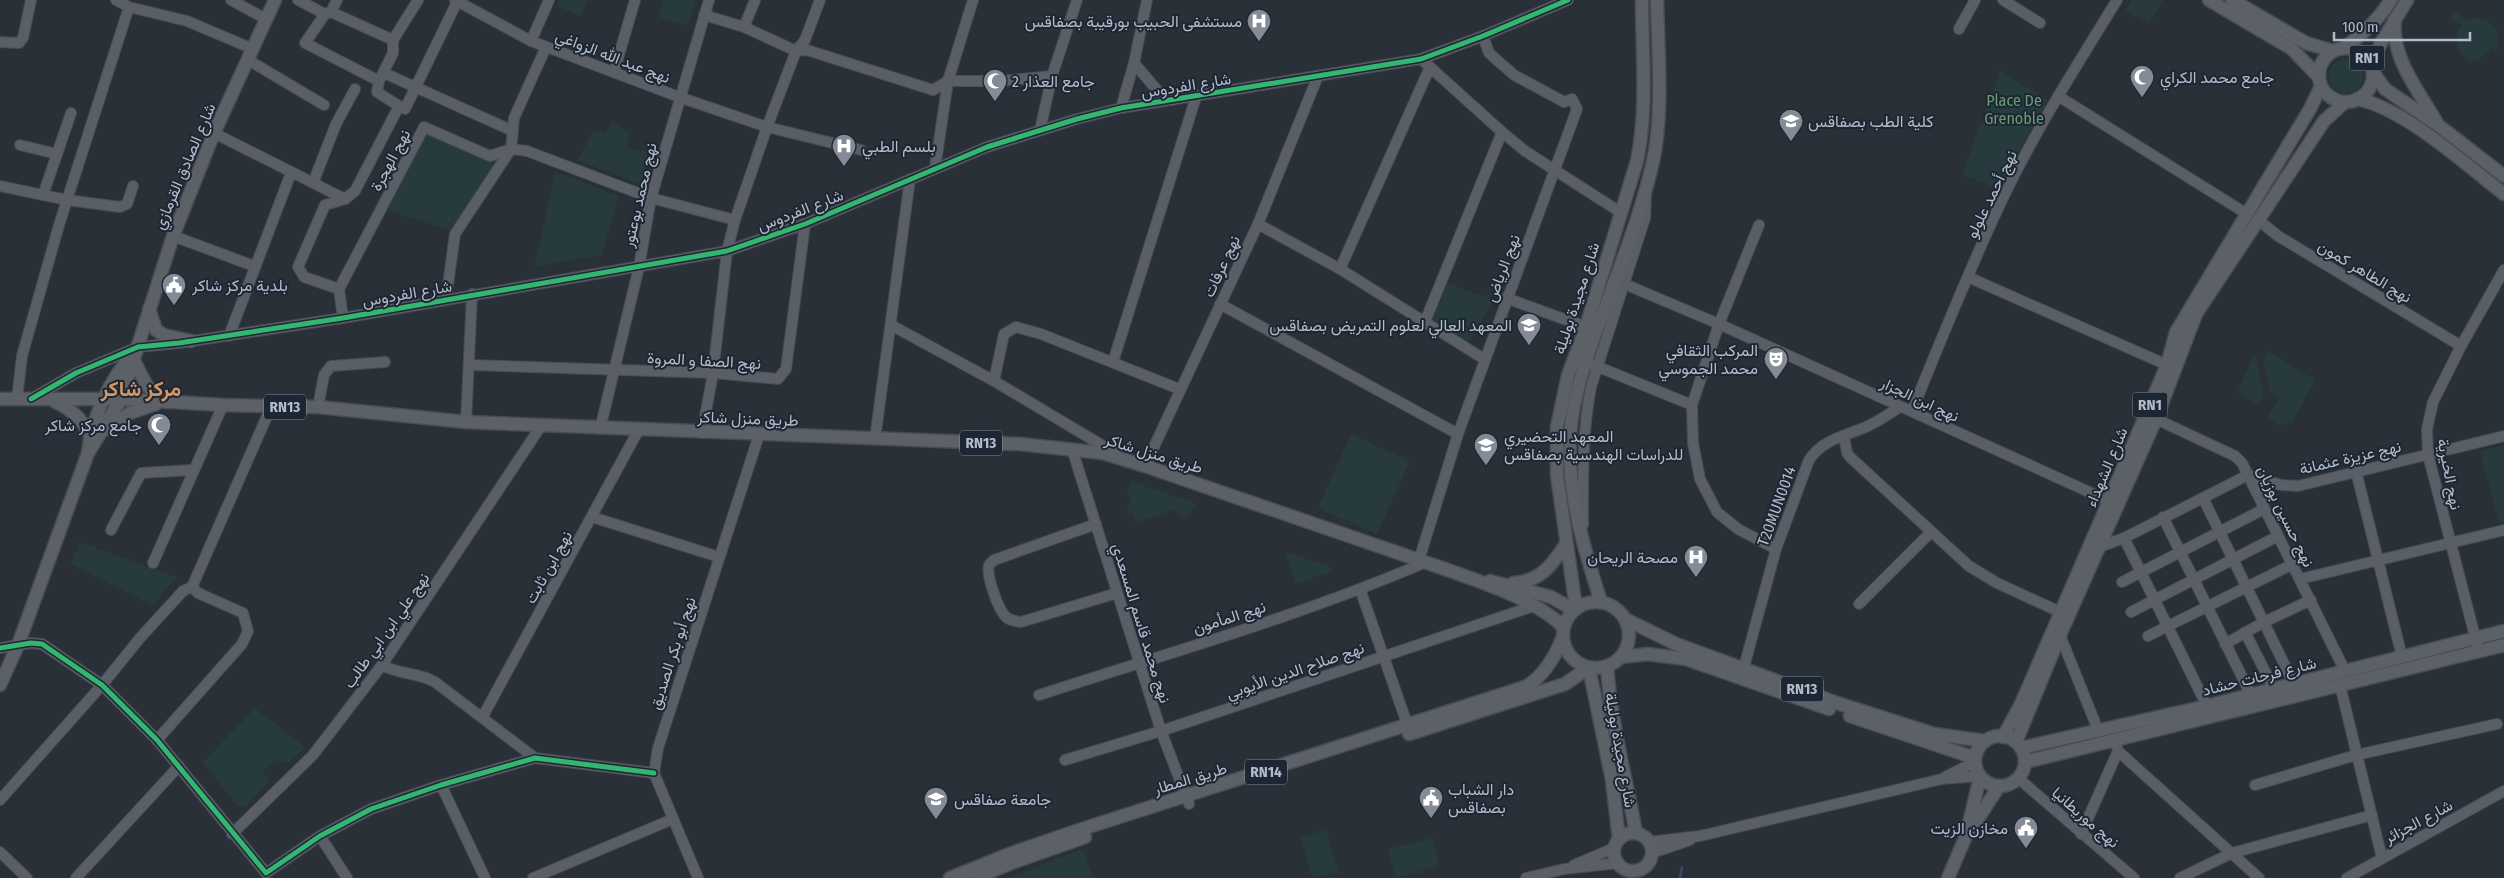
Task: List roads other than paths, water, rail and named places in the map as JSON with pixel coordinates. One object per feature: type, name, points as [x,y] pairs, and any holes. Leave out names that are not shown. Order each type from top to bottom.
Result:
[{"type":"main road","name":"شارع الصادق القرمازي","points":[[95,436],[121,399],[172,236],[214,133],[275,0]]},
{"type":"main road","name":"شارع مجيدة بوليلة","points":[[1575,609],[1557,475],[1557,427],[1568,375],[1586,327],[1637,161],[1642,138],[1644,108],[1642,0]]},
{"type":"main road","name":"شارع مجيدة بوليلة","points":[[1601,602],[1588,565],[1575,507],[1570,436],[1575,399],[1585,361],[1620,282],[1645,193],[1658,134],[1657,0]]},
{"type":"main road","points":[[2209,0],[2292,49],[2320,81],[2331,97],[2373,102],[2411,125],[2504,194]]},
{"type":"main road","points":[[2232,0],[2306,43],[2339,50]]},
{"type":"main road","name":"RN1","points":[[2320,81],[2322,62],[2368,28],[2391,0]]},
{"type":"main road","name":"RN1","points":[[2351,100],[2369,88],[2372,69],[2395,19],[2407,0]]},
{"type":"main road","points":[[2395,19],[2393,30],[2397,51],[2438,125]]},
{"type":"main road","name":"RN1","points":[[2339,50],[2360,52],[2372,69]]},
{"type":"main road","points":[[2372,69],[2385,89],[2438,125],[2504,176]]},
{"type":"main road","name":"شارع الشهداء","points":[[2018,745],[2060,636],[2177,370],[2196,314],[2252,217],[2310,109],[2320,81]]},
{"type":"main road","name":"شارع الشهداء","points":[[2003,736],[2021,704],[2109,501],[2167,365],[2176,332],[2186,312],[2252,217],[2324,121],[2351,100]]},
{"type":"main road","points":[[149,308],[156,330],[164,335],[191,340]]},
{"type":"main road","name":"شارع الصادق القرمازي","points":[[95,436],[104,399],[126,362],[136,353]]},
{"type":"main road","points":[[136,353],[147,386],[165,402]]},
{"type":"main road","name":"طريق منزل شاكر","points":[[0,399],[121,399],[270,407],[318,407],[466,422],[638,431],[1020,444],[1072,449],[1103,454],[1145,466],[1475,580],[1534,606],[1555,619],[1563,633]]},
{"type":"main road","points":[[50,399],[75,413],[95,436]]},
{"type":"main road","points":[[0,685],[18,645],[95,436],[130,413],[165,402]]},
{"type":"main road","points":[[1504,583],[1520,583],[1536,578],[1551,565],[1566,544]]},
{"type":"main road","name":"طريق منزل شاكر","points":[[1475,580],[1504,583],[1552,596],[1575,609]]},
{"type":"main road","points":[[1593,602],[1601,602],[1615,608],[1625,619],[1629,639],[1621,657],[1607,666],[1589,668],[1570,657],[1563,633],[1575,609],[1593,602]]},
{"type":"main road","name":"RN13","points":[[1625,619],[1676,644],[1744,667],[1837,703],[1934,734],[1985,741]]},
{"type":"main road","name":"شارع فرحات حشاد","points":[[2018,745],[2207,706],[2504,630]]},
{"type":"main road","name":"طريق المطار","points":[[1409,730],[1524,687],[1536,678],[1549,662],[1563,633]]},
{"type":"main road","name":"شارع فرحات حشاد","points":[[2025,762],[2117,745],[2227,714],[2504,645]]},
{"type":"main road","name":"RN13","points":[[1621,657],[1648,654],[1686,659],[1975,760]]},
{"type":"main road","name":"شارع مجيدة بوليلة","points":[[1607,666],[1617,750],[1636,833]]},
{"type":"main road","name":"شارع مجيدة بوليلة","points":[[1589,668],[1612,780],[1617,844],[1624,870]]},
{"type":"main road","name":"طريق المطار","points":[[950,878],[1012,853],[1409,730],[1565,684],[1589,668]]},
{"type":"main road","points":[[2003,736],[2018,745],[2025,762],[2018,778],[2006,785],[1999,786],[1986,782],[1980,776],[1975,760],[1980,746],[1985,741],[2003,736]]},
{"type":"main road","points":[[1948,878],[1966,836],[1980,776]]},
{"type":"main road","points":[[1966,836],[1999,786]]},
{"type":"main road","name":"طريق المطار","points":[[975,878],[1014,862],[1187,800]]},
{"type":"main road","points":[[1617,844],[1624,835],[1636,833],[1650,853],[1651,878]]},
{"type":"main road","points":[[1624,870],[1641,869],[1650,853]]},
{"type":"street","points":[[0,42],[19,43],[23,38],[31,0]]},
{"type":"street","points":[[116,0],[129,7],[187,21],[250,55],[324,106]]},
{"type":"street","points":[[231,0],[266,19]]},
{"type":"street","points":[[298,0],[393,40]]},
{"type":"street","points":[[337,0],[305,43],[381,77],[416,89],[513,131]]},
{"type":"street","points":[[418,0],[393,40],[393,53],[381,77],[377,92],[405,109],[456,1]]},
{"type":"street","points":[[531,41],[549,0]]},
{"type":"street","points":[[614,72],[635,0]]},
{"type":"street","name":"نهج محمد بوعتور","points":[[600,429],[612,371],[639,267],[651,198],[679,97],[709,0]]},
{"type":"street","points":[[744,27],[755,0]]},
{"type":"street","points":[[702,433],[713,373],[727,250],[735,220],[796,51],[805,40],[820,0]]},
{"type":"street","points":[[1040,130],[1052,76],[1077,0]]},
{"type":"street","points":[[1121,108],[1134,63],[1147,0]]},
{"type":"street","name":"شارع الفردوس","points":[[31,399],[76,373],[136,353],[191,340],[343,318],[727,250],[805,224],[935,168],[1040,130],[1121,108],[1421,59],[1484,36],[1568,0]]},
{"type":"street","points":[[1959,29],[1975,0]]},
{"type":"street","points":[[2003,0],[2040,23]]},
{"type":"street","name":"نهج أحمد علولو","points":[[1912,411],[2003,198],[2058,96],[2117,0]]},
{"type":"street","name":"نهج عبد الله الزواغي","points":[[456,1],[531,41],[679,97],[767,127],[861,150]]},
{"type":"street","points":[[935,168],[948,81],[971,1]]},
{"type":"street","points":[[17,399],[22,356],[67,200],[129,7]]},
{"type":"street","points":[[704,15],[744,27],[796,51],[807,50],[933,90],[948,81],[1001,81],[1052,76]]},
{"type":"street","name":"نهج الرياض","points":[[1422,561],[1458,434],[1506,298],[1556,170],[1577,109],[1572,99],[1564,102],[1514,75],[1489,53],[1484,36]]},
{"type":"street","points":[[446,299],[455,234],[511,149],[514,118],[546,47]]},
{"type":"street","points":[[1421,59],[1502,132],[1620,212]]},
{"type":"street","points":[[1134,63],[1157,90],[1173,100]]},
{"type":"street","points":[[1340,269],[1430,67]]},
{"type":"street","name":"نهج عرفات","points":[[1145,466],[1179,389],[1258,224],[1318,76]]},
{"type":"street","points":[[313,183],[336,124],[355,89]]},
{"type":"street","name":"نهج الطاهر كمون","points":[[2058,96],[2252,217],[2278,236],[2461,346]]},
{"type":"street","points":[[1113,362],[1196,97]]},
{"type":"street","points":[[343,318],[340,290],[304,277],[298,267],[325,206],[345,199],[355,191],[398,106]]},
{"type":"street","points":[[43,195],[71,113]]},
{"type":"street","name":"نهج الهجرة","points":[[340,290],[424,127],[490,156],[511,149],[527,151],[651,198],[735,220]]},
{"type":"street","points":[[1424,324],[1502,132]]},
{"type":"street","points":[[214,133],[345,199]]},
{"type":"street","points":[[20,145],[57,154]]},
{"type":"street","points":[[229,336],[254,266],[291,173]]},
{"type":"street","points":[[875,439],[910,179]]},
{"type":"street","points":[[0,186],[67,200],[120,207],[127,204],[133,186]]},
{"type":"street","name":"نهج الصفا و المروة","points":[[470,365],[713,373],[778,379],[786,369],[805,224]]},
{"type":"street","points":[[1258,224],[1340,269],[1424,324],[1484,359]]},
{"type":"street","points":[[1758,226],[1719,324],[1692,405],[1696,464],[1700,479],[1712,504],[1726,521],[1776,549]]},
{"type":"street","points":[[172,236],[254,266]]},
{"type":"street","name":"نهج الخيرية","points":[[2479,652],[2474,639],[2428,455],[2428,415],[2461,346],[2504,270]]},
{"type":"street","points":[[1968,277],[2167,365]]},
{"type":"street","name":"نهج ابن الجزار","points":[[1620,282],[1719,324],[2109,501]]},
{"type":"street","name":"شارع مجيدة بوليلة","points":[[1583,541],[1582,440],[1591,387],[1620,282]]},
{"type":"street","points":[[466,422],[472,294]]},
{"type":"street","points":[[1506,298],[1586,327]]},
{"type":"street","points":[[1220,304],[1458,434]]},
{"type":"street","points":[[891,325],[994,381],[1129,462]]},
{"type":"street","points":[[994,381],[1004,334],[1016,327],[1041,334],[1179,389]]},
{"type":"street","points":[[1585,361],[1692,405]]},
{"type":"street","points":[[318,407],[324,375],[331,366],[385,362]]},
{"type":"street","points":[[153,562],[222,405]]},
{"type":"street","name":"T20MUN0014","points":[[1744,667],[1776,549],[1810,460],[1821,445],[1880,420],[1900,406]]},
{"type":"street","points":[[0,800],[102,685],[162,613],[183,591],[192,587],[270,407]]},
{"type":"street","name":"نهج حسين بوزيان","points":[[2156,419],[2235,456],[2242,463],[2345,671]]},
{"type":"street","name":"نهج علي ابن ابي طالب","points":[[232,834],[313,755],[382,665],[541,426]]},
{"type":"street","name":"نهج ابن ثابت","points":[[482,716],[638,431]]},
{"type":"street","name":"نهج أبو بكر الصديق","points":[[654,773],[661,736],[760,435]]},
{"type":"street","points":[[1844,436],[1847,453],[1851,458],[1977,572],[2060,612]]},
{"type":"street","name":"نهج عزيزة عثمانة","points":[[2248,475],[2274,483],[2298,486],[2504,436]]},
{"type":"street","name":"نهج محمد قاسم المسعدي","points":[[1072,449],[1161,731],[1187,800]]},
{"type":"street","points":[[110,530],[141,473],[193,470]]},
{"type":"street","points":[[2356,471],[2402,657]]},
{"type":"street","points":[[2099,547],[2124,538],[2248,475]]},
{"type":"street","points":[[2203,498],[2294,684]]},
{"type":"street","points":[[2122,582],[2264,508]]},
{"type":"street","points":[[592,517],[719,557]]},
{"type":"street","points":[[2163,517],[2251,695]]},
{"type":"street","points":[[1096,524],[994,560],[989,565],[989,578],[1004,614],[1011,621],[1021,622],[1117,593]]},
{"type":"street","points":[[2300,579],[2504,530]]},
{"type":"street","points":[[1859,604],[1932,532]]},
{"type":"street","points":[[2131,612],[2278,536]]},
{"type":"street","points":[[2124,538],[2207,706]]},
{"type":"street","name":"نهج المأمون","points":[[1039,695],[1360,589],[1422,561]]},
{"type":"street","points":[[2148,636],[2293,564]]},
{"type":"street","points":[[157,740],[242,644],[248,631],[242,613],[198,593],[192,587]]},
{"type":"street","points":[[1360,589],[1382,657],[1409,730]]},
{"type":"street","points":[[2225,644],[2264,622],[2311,600]]},
{"type":"street","name":"نهج صلاح الدين الأيوبي","points":[[1065,760],[1161,731],[1534,606]]},
{"type":"street","points":[[2245,632],[2274,689]]},
{"type":"street","points":[[2060,636],[2098,730]]},
{"type":"street","points":[[0,648],[31,643],[42,644],[102,685],[157,740],[267,876],[320,836],[371,809],[441,785],[535,758],[654,773],[698,878]]},
{"type":"street","points":[[382,665],[401,673],[427,677],[482,716],[535,758]]},
{"type":"street","points":[[2340,685],[2382,858]]},
{"type":"street","points":[[2255,785],[2356,755],[2497,724]]},
{"type":"street","points":[[2080,834],[2117,745],[2259,878]]},
{"type":"street","points":[[1942,779],[1975,760]]},
{"type":"street","points":[[76,878],[179,766]]},
{"type":"street","points":[[1650,853],[1700,836],[1942,779],[1980,776]]},
{"type":"street","name":"نهج موريطانيا","points":[[2018,778],[2080,834],[2134,878]]},
{"type":"street","points":[[441,785],[485,878]]},
{"type":"street","name":"شارع الجزائر","points":[[2347,878],[2504,792]]},
{"type":"street","points":[[2180,878],[2232,853],[2372,814]]},
{"type":"street","points":[[533,878],[673,819]]},
{"type":"street","points":[[320,836],[347,878]]},
{"type":"street","points":[[1526,878],[1564,869],[1617,844]]},
{"type":"street","points":[[0,852],[28,878]]},
{"type":"street","points":[[1564,869],[1624,870]]},
{"type":"waterway","points":[[1680,878],[1682,867]]},
{"type":"place","name":"مستشفى الحبيب بورقيبة بصفاقس","points":[[1259,42]]},
{"type":"place","name":"جامع محمد الكراي","points":[[2142,98]]},
{"type":"place","name":"جامع العذار 2","points":[[995,102]]},
{"type":"place","name":"كلية الطب بصفاقس","points":[[1791,142]]},
{"type":"place","name":"بلسم الطبي","points":[[844,167]]},
{"type":"place","name":"بلدية مركز شاكر","points":[[174,306]]},
{"type":"place","name":"المعهد العالي لعلوم التمريض بصفاقس","points":[[1529,346]]},
{"type":"place","name":"المركب الثقافي محمد الجموسي","points":[[1776,380]]},
{"type":"place","name":"جامع مركز شاكر","points":[[159,446]]},
{"type":"place","name":"المعهد التحضيري للدراسات الهندسية بصفاقس","points":[[1486,466]]},
{"type":"place","name":"مصحة الريحان","points":[[1696,578]]},
{"type":"place","name":"دار الشباب بصفاقس","points":[[1431,819]]},
{"type":"place","name":"جامعة صفاقس","points":[[936,820]]},
{"type":"place","name":"مخازن الزيت","points":[[2026,849]]},
{"type":"district","name":"مركز شاكر","points":[[141,389]]},
{"type":"park label","name":"Place De Grenoble","points":[[2014,109]]}]
